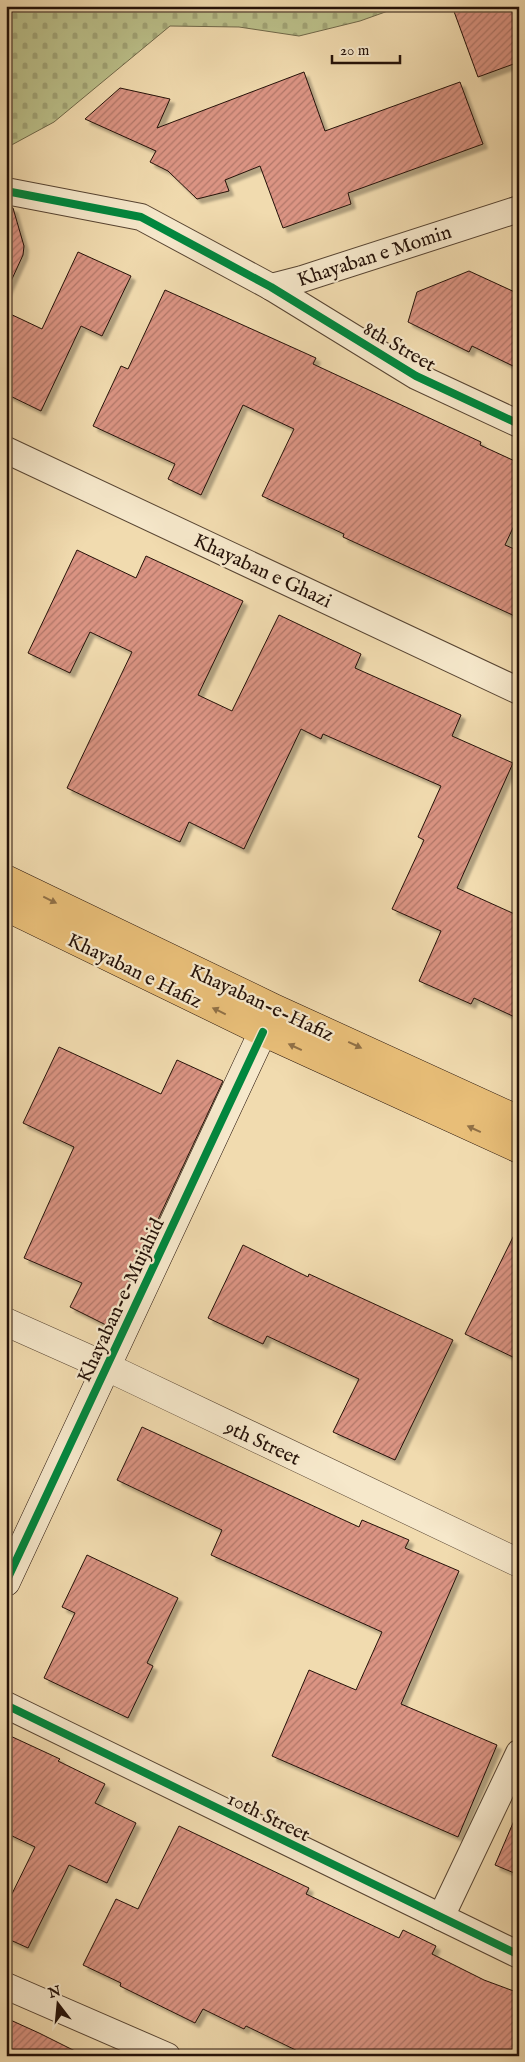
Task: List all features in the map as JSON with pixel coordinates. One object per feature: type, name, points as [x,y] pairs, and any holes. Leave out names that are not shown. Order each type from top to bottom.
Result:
[{"type":"main road","name":"Khayaban-e-Hafiz","points":[[6,879],[268,1020],[519,1149]]},
{"type":"main road","name":"Khayaban e Hafiz","points":[[6,907],[268,1020]]},
{"type":"main road","name":"Khayaban-e-Hafiz","points":[[268,1020],[519,1120]]},
{"type":"main road","name":"Khayaban-e-Mujahid","points":[[6,1582],[268,1020]]},
{"type":"main road","name":"9th Street","points":[[6,1322],[519,1563]]},
{"type":"street","name":"Khayaban e Momin","points":[[6,191],[141,217],[271,287],[302,279],[519,208]]},
{"type":"street","name":"8th Street","points":[[271,287],[416,376],[519,424]]},
{"type":"street","name":"Khayaban e Ghazi","points":[[6,450],[519,691]]},
{"type":"street","name":"10th Street","points":[[6,1706],[519,1955]]},
{"type":"street","points":[[441,1917],[518,1755]]},
{"type":"street","points":[[6,1986],[167,2056]]},
{"type":"green space","points":[[6,6],[402,6],[360,21],[299,36],[239,27],[170,26],[54,122],[6,148]]},
{"type":"building","points":[[452,6],[519,6],[519,62],[478,77]]},
{"type":"building","points":[[304,72],[325,131],[460,82],[483,144],[348,193],[351,204],[283,228],[260,166],[225,180],[229,191],[197,199],[168,171],[150,162],[156,151],[85,119],[120,88],[170,99],[157,128]]},
{"type":"building","points":[[6,206],[13,208],[24,246],[23,255],[6,292]]},
{"type":"building","points":[[78,252],[131,276],[102,336],[81,326],[41,411],[6,394],[6,312],[42,329]]},
{"type":"building","points":[[469,271],[519,294],[519,355],[513,366],[472,346],[469,352],[408,322],[417,292]]},
{"type":"building","points":[[165,290],[316,358],[313,364],[481,442],[480,445],[519,463],[519,515],[505,545],[519,551],[519,618],[343,537],[344,534],[262,496],[294,429],[243,405],[201,495],[168,479],[175,464],[93,426],[121,366],[128,369]]},
{"type":"building","points":[[77,550],[136,578],[146,556],[243,601],[198,695],[232,711],[279,615],[361,654],[355,668],[461,715],[452,736],[513,763],[457,888],[519,916],[519,1019],[474,998],[471,1004],[419,981],[441,931],[392,909],[424,840],[418,837],[441,786],[323,734],[321,739],[301,729],[244,849],[189,822],[180,842],[67,788],[132,652],[90,632],[70,673],[28,653]]},
{"type":"building","points":[[59,1047],[161,1094],[177,1060],[223,1081],[108,1326],[70,1307],[82,1283],[24,1258],[74,1147],[23,1123]]},
{"type":"building","points":[[519,1225],[519,1360],[465,1334]]},
{"type":"building","points":[[243,1245],[308,1277],[309,1274],[453,1340],[395,1460],[333,1432],[359,1379],[267,1336],[263,1344],[208,1318]]},
{"type":"building","points":[[142,1427],[359,1527],[362,1520],[409,1540],[405,1548],[459,1571],[401,1704],[497,1745],[458,1837],[272,1756],[309,1670],[356,1690],[382,1632],[211,1555],[222,1530],[117,1480]]},
{"type":"building","points":[[87,1555],[178,1598],[147,1663],[153,1666],[128,1718],[44,1678],[75,1613],[62,1607]]},
{"type":"building","points":[[6,1734],[60,1759],[58,1761],[105,1784],[95,1803],[136,1823],[107,1883],[69,1865],[28,1948],[6,1938],[6,1906],[35,1847],[6,1833]]},
{"type":"building","points":[[519,1809],[519,1875],[495,1865]]},
{"type":"building","points":[[179,1826],[309,1888],[306,1894],[399,1938],[403,1930],[436,1946],[432,1954],[484,1980],[519,1993],[519,2056],[308,2056],[246,2026],[244,2029],[203,2009],[195,2023],[120,1986],[121,1983],[83,1965],[116,1899],[138,1909]]},
{"type":"building","points":[[6,2018],[39,2033],[85,2056],[6,2056]]},
{"type":"cycle path","points":[[6,191],[141,217],[271,287],[416,376],[519,424]]},
{"type":"cycle path","points":[[6,1582],[263,1032]]},
{"type":"cycle path","points":[[6,1705],[519,1955]]}]
